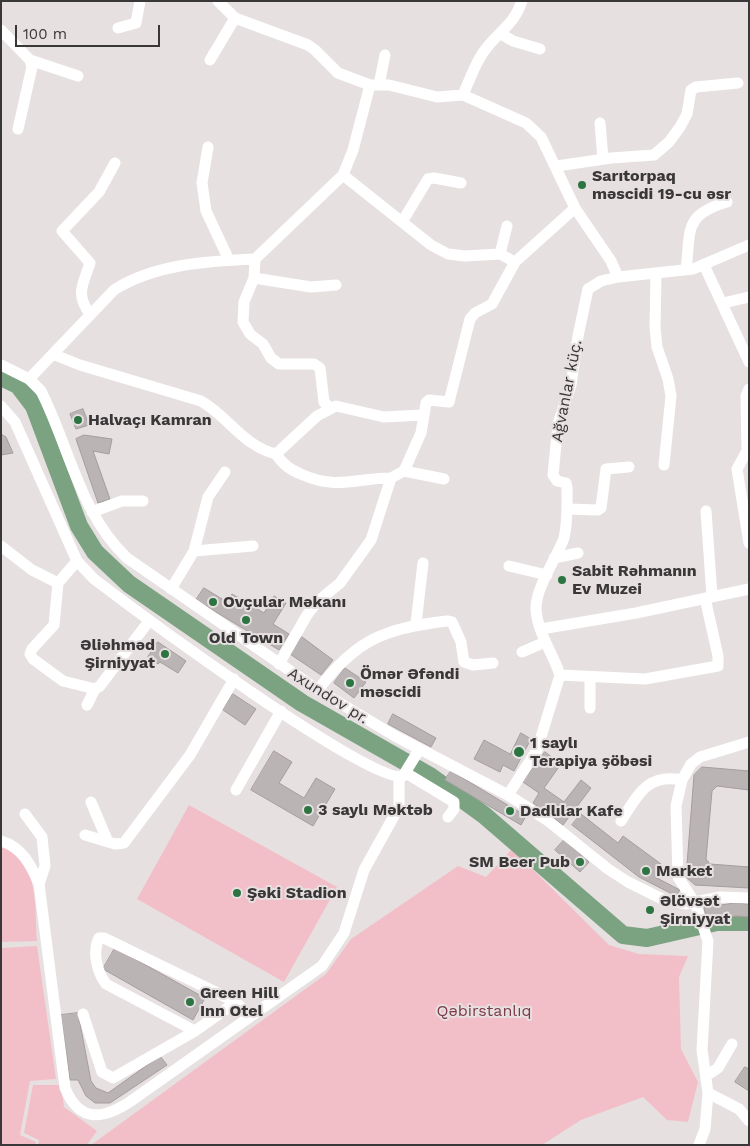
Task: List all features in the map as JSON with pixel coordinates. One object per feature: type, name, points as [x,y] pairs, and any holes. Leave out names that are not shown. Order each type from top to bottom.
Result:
[{"type":"street","points":[[118,28],[136,23],[140,1]]},
{"type":"street","points":[[218,1],[235,18],[308,45],[338,73],[374,85],[404,88],[437,97],[463,94],[526,123],[541,137],[557,166],[575,208],[611,261],[618,277],[656,274],[704,266],[749,245]]},
{"type":"street","points":[[463,94],[482,55],[489,45],[514,21],[522,1]]},
{"type":"street","points":[[210,60],[235,18]]},
{"type":"street","points":[[1,30],[30,60],[78,76]]},
{"type":"street","points":[[502,34],[513,41],[540,49]]},
{"type":"street","points":[[29,379],[55,355],[90,314],[114,290],[130,279],[166,269],[229,260],[255,259],[343,175],[385,55]]},
{"type":"street","points":[[18,129],[27,96],[32,67],[30,60]]},
{"type":"street","points":[[557,166],[604,159],[654,155],[669,142],[688,114],[691,90],[696,87],[738,83]]},
{"type":"street","points":[[600,123],[604,159]]},
{"type":"street","points":[[208,147],[202,183],[206,211],[229,260]]},
{"type":"street","points":[[90,314],[81,300],[80,293],[90,263],[62,231],[98,192],[115,163]]},
{"type":"street","points":[[343,175],[431,245],[448,254],[500,254],[515,262]]},
{"type":"street","points":[[402,222],[428,179],[434,178],[461,182]]},
{"type":"street","points":[[686,270],[691,225],[695,217],[709,207],[727,202]]},
{"type":"street","points":[[55,355],[73,363],[201,401],[211,407],[254,446],[276,454],[281,463],[287,467],[317,481],[331,484],[391,478],[404,471],[421,433],[422,416],[426,403],[429,400],[449,402],[470,319],[475,313],[492,304],[515,262],[575,208]]},
{"type":"street","points":[[500,254],[508,226]]},
{"type":"street","points":[[255,259],[254,278],[244,302],[243,322],[246,328],[250,334],[264,344],[271,358],[278,364],[314,364],[320,368],[324,402],[330,408]]},
{"type":"street","points":[[704,266],[749,362]]},
{"type":"street","points":[[656,274],[655,328],[657,347],[668,379],[671,396],[664,465]]},
{"type":"street","name":"Ağvanlar küç.","points":[[560,675],[545,642],[536,604],[564,536],[566,484],[553,476],[558,424],[571,385],[586,296],[593,285],[618,277]]},
{"type":"street","points":[[254,278],[311,287],[336,285]]},
{"type":"street","points":[[723,303],[749,297]]},
{"type":"street","name":"Axundov pr.","points":[[1,365],[29,379],[40,391],[49,408],[92,512],[102,530],[118,550],[171,589],[279,664],[417,754],[508,795],[547,820],[608,870],[628,882],[662,899],[685,904],[720,897],[749,898]]},
{"type":"street","points":[[749,389],[746,396],[747,451],[745,463],[738,465],[749,543]]},
{"type":"street","points":[[1,406],[15,422],[77,561],[94,579],[149,621],[281,711],[347,753],[388,775],[402,775],[454,802],[454,809],[448,817]]},
{"type":"street","points":[[276,454],[317,416],[330,408],[341,406],[368,415],[384,417],[422,416]]},
{"type":"street","points":[[566,509],[598,510],[601,508],[606,469],[629,467]]},
{"type":"street","points":[[404,471],[444,479]]},
{"type":"street","points":[[171,589],[194,551],[204,506],[225,472]]},
{"type":"street","points":[[279,664],[306,615],[317,602],[340,583],[371,540],[391,478]]},
{"type":"street","points":[[92,512],[122,501],[143,501]]},
{"type":"street","points":[[508,795],[537,750],[560,675],[645,679],[718,666],[709,597],[706,511]]},
{"type":"street","points":[[1,546],[32,570],[58,583]]},
{"type":"street","points":[[194,551],[252,546]]},
{"type":"street","points":[[554,558],[578,553]]},
{"type":"street","points":[[77,561],[58,583],[54,625],[32,649],[30,654],[33,659],[63,681],[72,685],[95,689]]},
{"type":"street","points":[[416,624],[423,564]]},
{"type":"street","points":[[509,566],[547,575]]},
{"type":"street","points":[[541,629],[636,613],[749,589]]},
{"type":"street","points":[[87,705],[95,689],[100,686],[149,621]]},
{"type":"street","points":[[318,690],[336,666],[348,656],[390,631],[416,624],[452,622],[460,642],[464,662],[473,666],[493,663]]},
{"type":"street","points":[[522,652],[545,642]]},
{"type":"street","points":[[590,677],[590,708]]},
{"type":"street","points":[[86,835],[120,845],[124,843],[190,755],[234,679]]},
{"type":"street","points":[[236,790],[281,711]]},
{"type":"street","points":[[703,1143],[708,1092],[702,1050],[709,950],[701,917],[695,903],[678,877],[676,864],[676,806],[682,780],[691,764],[700,757],[749,742]]},
{"type":"street","points":[[4,840],[20,852],[31,865],[39,884],[65,1088],[76,1106],[88,1113],[100,1116],[112,1113],[322,966],[344,933],[364,870],[399,807],[402,775],[417,754]]},
{"type":"street","points":[[621,821],[645,787],[660,779],[682,780]]},
{"type":"street","points":[[91,802],[108,842]]},
{"type":"street","points":[[25,814],[42,836],[45,866],[39,884]]},
{"type":"street","points":[[195,1031],[106,984],[100,976],[95,947],[99,938],[104,938],[236,1002],[250,1018]]},
{"type":"street","points":[[83,1014],[102,1072],[113,1078],[195,1031],[236,1002]]},
{"type":"street","points":[[706,1076],[718,1068],[732,1044]]},
{"type":"street","points":[[708,1092],[739,1109],[749,1121]]},
{"type":"green space","name":"Şəki Stadion","points":[[189,805],[337,887],[284,982],[137,899]]},
{"type":"green space","points":[[1,845],[20,858],[30,876],[33,886],[37,941],[1,942]]},
{"type":"green space","name":"Qəbirstanlıq","points":[[512,849],[609,945],[639,954],[688,956],[679,977],[681,1049],[698,1082],[688,1122],[667,1120],[643,1097],[581,1120],[542,1145],[91,1145],[326,974],[351,939],[458,866],[486,877]]},
{"type":"green space","points":[[37,946],[56,1079],[30,1081],[20,1135],[36,1142],[35,1145],[1,1145],[1,948]]},
{"type":"green space","points":[[33,1085],[61,1085],[64,1107],[97,1131],[87,1145],[38,1145],[39,1140],[24,1133]]},
{"type":"building","points":[[83,409],[89,425],[76,429],[70,414]]},
{"type":"building","points":[[1,434],[6,437],[13,453],[1,455]]},
{"type":"building","points":[[84,435],[112,439],[109,454],[93,451],[110,499],[98,503],[76,439]]},
{"type":"building","points":[[204,588],[227,602],[232,594],[264,613],[274,596],[286,603],[273,624],[289,634],[279,650],[196,600]]},
{"type":"building","points":[[302,637],[333,660],[321,675],[290,654]]},
{"type":"building","points":[[158,642],[186,661],[178,673],[148,657]]},
{"type":"building","points":[[345,668],[366,682],[354,698],[334,683]]},
{"type":"building","points":[[233,694],[256,709],[245,725],[223,710]]},
{"type":"building","points":[[393,714],[436,738],[431,747],[388,724]]},
{"type":"building","points":[[521,733],[531,739],[514,771],[503,765],[500,772],[474,759],[484,740],[510,754]]},
{"type":"building","points":[[274,751],[292,762],[279,783],[304,798],[316,778],[335,789],[313,826],[251,790]]},
{"type":"building","points":[[545,752],[561,764],[544,788],[564,802],[581,780],[591,788],[563,825],[533,803],[539,793],[523,782]]},
{"type":"building","points":[[702,767],[749,771],[749,790],[717,786],[712,791],[706,859],[710,864],[749,867],[749,888],[695,885],[686,877],[694,775]]},
{"type":"building","points":[[451,771],[526,816],[521,825],[445,780]]},
{"type":"building","points":[[581,814],[618,843],[623,836],[661,864],[655,877],[680,890],[676,896],[639,877],[572,825]]},
{"type":"building","points":[[564,840],[589,862],[580,872],[555,850]]},
{"type":"building","points":[[735,903],[749,904],[749,917],[736,916],[707,921],[704,908]]},
{"type":"building","points":[[115,948],[205,998],[193,1020],[103,969]]},
{"type":"building","points":[[78,1013],[91,1081],[96,1088],[108,1093],[160,1056],[167,1065],[110,1103],[95,1103],[86,1096],[78,1080],[70,1080],[61,1015]]},
{"type":"building","points":[[745,1067],[749,1069],[749,1091],[735,1082]]},
{"type":"waterway","points":[[1,377],[18,385],[34,406],[79,526],[95,552],[129,584],[302,703],[430,776],[484,815],[623,935],[647,938],[717,922],[749,922]]},
{"type":"place","name":"Sarıtorpaq məscidi 19-cu əsr","points":[[582,185]]},
{"type":"place","name":"Halvaçı Kamran","points":[[78,420]]},
{"type":"place","name":"Sabit Rəhmanın Ev Muzei","points":[[562,580]]},
{"type":"place","name":"Ovçular Məkanı","points":[[213,602]]},
{"type":"place","name":"Old Town","points":[[246,620]]},
{"type":"place","name":"Əliəhməd Şirniyyat","points":[[165,654]]},
{"type":"place","name":"Ömər Əfəndi məscidi","points":[[350,683]]},
{"type":"place","name":"1 saylı Terapiya şöbəsi","points":[[519,752]]},
{"type":"place","name":"3 saylı Məktəb","points":[[308,810]]},
{"type":"place","name":"Dadlılar Kafe","points":[[510,811]]},
{"type":"place","name":"SM Beer Pub","points":[[580,862]]},
{"type":"place","name":"Market","points":[[646,871]]},
{"type":"place","name":"Şəki Stadion","points":[[237,893]]},
{"type":"place","name":"Əlövsət Şirniyyat","points":[[650,910]]},
{"type":"place","name":"Green Hill Inn Otel","points":[[190,1002]]}]
